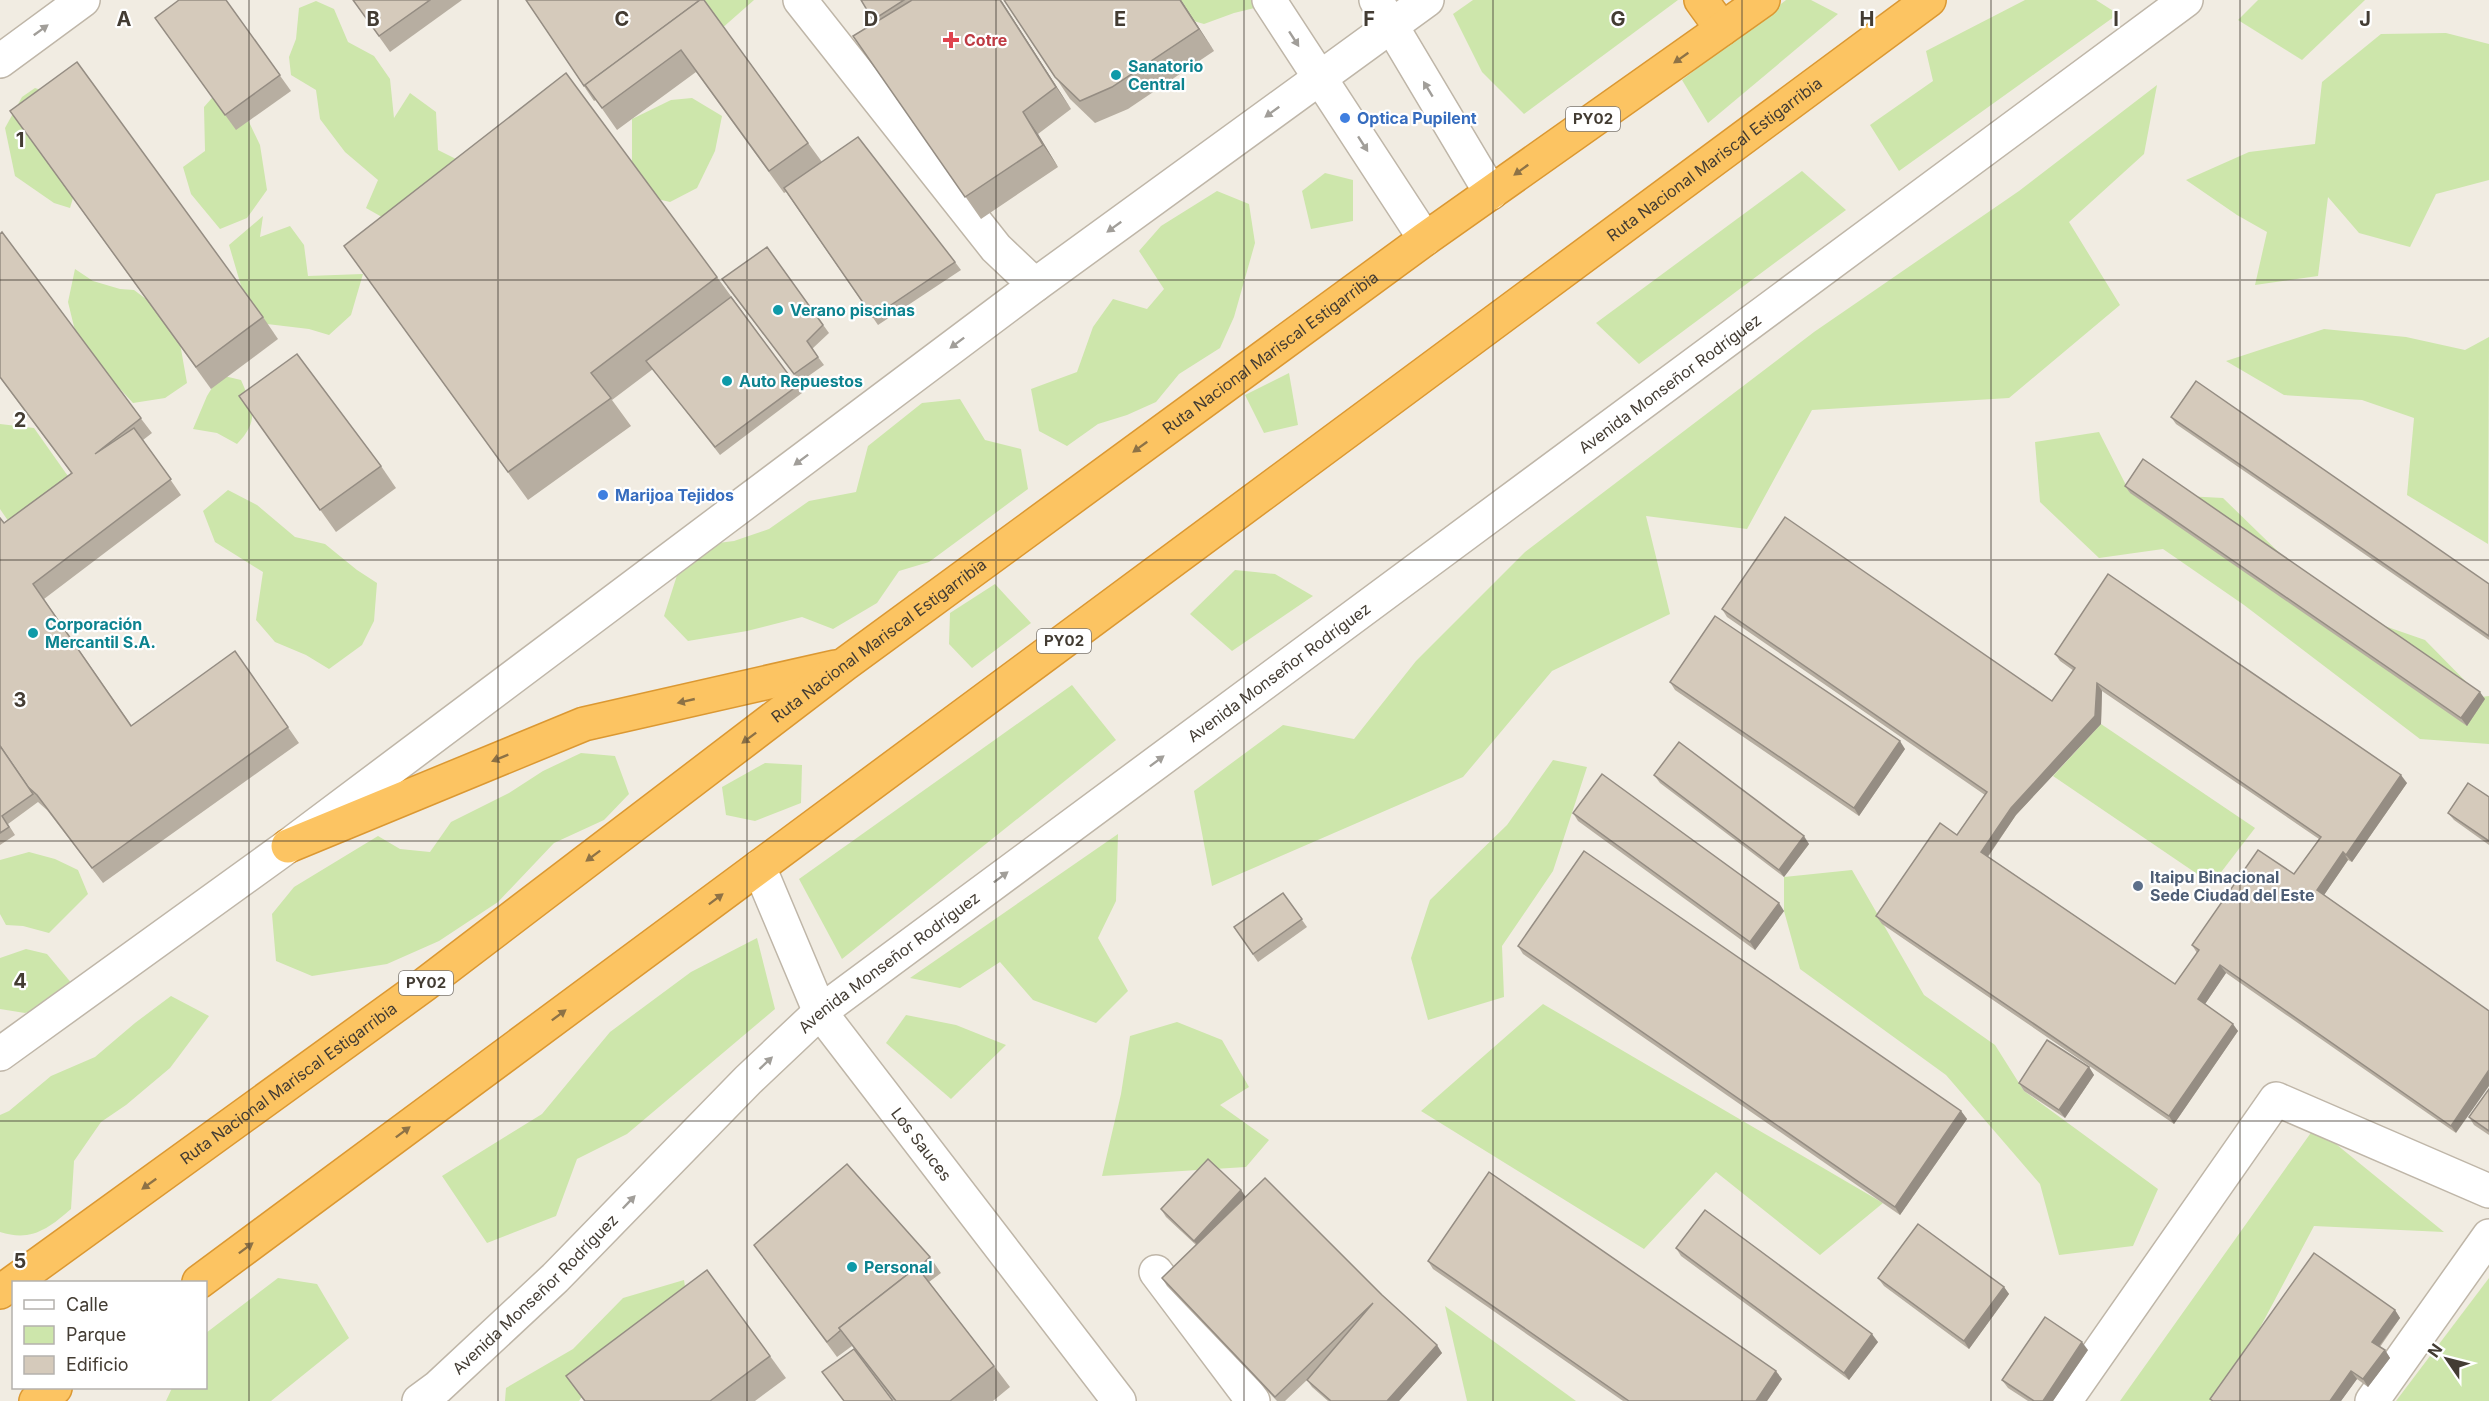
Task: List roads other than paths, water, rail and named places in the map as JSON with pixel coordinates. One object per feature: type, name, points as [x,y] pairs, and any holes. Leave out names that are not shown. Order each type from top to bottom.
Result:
[{"type":"highway","points":[[1701,0],[1722,29]]},
{"type":"highway","name":"Ruta Nacional Mariscal Estigarribia","points":[[15,1281],[424,985],[845,664],[1425,239],[1763,0]]},
{"type":"highway","name":"Ruta Nacional Mariscal Estigarribia","points":[[200,1281],[1929,0]]},
{"type":"highway","points":[[288,846],[585,724],[845,664]]},
{"type":"highway","points":[[36,1401],[54,1389]]},
{"type":"street","points":[[0,61],[83,0]]},
{"type":"street","points":[[800,0],[996,248],[1035,285]]},
{"type":"street","points":[[1269,0],[1425,239]]},
{"type":"street","points":[[0,1054],[288,846],[1035,285],[1319,78],[1383,13],[1427,0]]},
{"type":"street","name":"Avenida Monseñor Rodríguez","points":[[419,1401],[438,1387],[555,1278],[748,1080],[820,1012],[1443,549],[1633,412],[2186,0]]},
{"type":"street","points":[[1383,13],[1491,193]]},
{"type":"street","name":"Los Sauces","points":[[759,867],[820,1012],[1119,1401]]},
{"type":"street","points":[[2066,1401],[2276,1099],[2489,1191]]},
{"type":"street","points":[[2372,1401],[2489,1236]]},
{"type":"street","points":[[1156,1272],[1253,1401]]},
{"type":"place","name":"Cotre","points":[[951,40]]},
{"type":"place","name":"Sanatorio Central","points":[[1116,75]]},
{"type":"place","name":"Optica Pupilent","points":[[1345,118]]},
{"type":"place","name":"Verano piscinas","points":[[778,310]]},
{"type":"place","name":"Auto Repuestos","points":[[727,381]]},
{"type":"place","name":"Marijoa Tejidos","points":[[603,495]]},
{"type":"place","name":"Corporación Mercantil S.A.","points":[[33,633]]},
{"type":"place","name":"Itaipu Binacional Sede Ciudad del Este","points":[[2138,886]]},
{"type":"place","name":"Personal","points":[[852,1267]]}]
